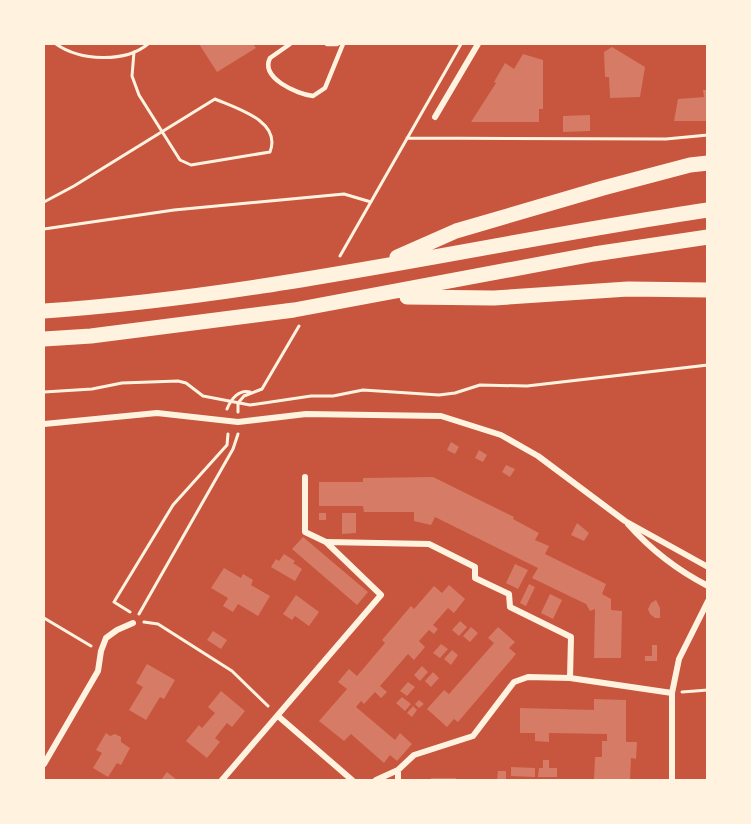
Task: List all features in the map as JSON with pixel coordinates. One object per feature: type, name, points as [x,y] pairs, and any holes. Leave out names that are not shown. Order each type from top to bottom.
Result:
[{"type":"main road","points":[[373,267],[456,231],[603,188],[690,165],[708,163]]},
{"type":"main road","points":[[44,311],[179,298],[313,278],[597,226],[708,210]]},
{"type":"main road","points":[[44,339],[92,336],[294,310],[594,254],[708,237]]},
{"type":"main road","points":[[377,296],[494,298],[628,289],[708,290]]},
{"type":"street","points":[[435,117],[478,44]]},
{"type":"street","points":[[44,424],[157,413],[226,422],[306,414],[441,416],[501,435],[538,456],[625,521],[708,567]]},
{"type":"street","points":[[222,780],[381,595],[326,543],[305,532],[305,477]]},
{"type":"street","points":[[625,521],[669,563],[708,586]]},
{"type":"street","points":[[326,543],[429,544],[475,567],[475,578],[509,594],[510,607],[571,637],[570,678]]},
{"type":"street","points":[[672,780],[672,693],[679,659],[708,601]]},
{"type":"street","points":[[44,764],[98,671],[106,638],[117,630],[134,623]]},
{"type":"street","points":[[376,780],[398,770],[414,755],[473,736],[514,682],[528,677],[570,678],[672,693]]},
{"type":"street","points":[[278,716],[352,780]]},
{"type":"street","points":[[398,770],[398,780]]},
{"type":"lane","points":[[290,44],[270,58],[268,68],[271,75],[304,94],[313,96],[325,88],[343,44]]},
{"type":"lane","points":[[327,44],[337,44]]},
{"type":"path","points":[[56,44],[78,55],[118,56],[134,52],[148,44]]},
{"type":"path","points":[[350,240],[461,44]]},
{"type":"path","points":[[44,202],[74,186],[164,131],[215,99],[253,115],[269,129],[274,143],[270,152],[191,165],[180,160],[164,131],[139,95],[132,76],[134,52]]},
{"type":"path","points":[[407,138],[666,139],[708,135]]},
{"type":"path","points":[[44,229],[174,210],[344,194],[371,202]]},
{"type":"path","points":[[44,392],[92,389],[122,383],[178,381],[186,383],[203,396],[250,405],[311,396],[333,396],[363,390],[439,395],[455,393],[480,385],[526,386],[708,365]]},
{"type":"path","points":[[245,391],[252,392],[238,403],[238,437],[232,449],[138,616],[114,602],[173,505],[227,446],[227,410],[232,400],[234,396],[245,391]]},
{"type":"path","points":[[44,618],[101,651]]},
{"type":"path","points":[[134,623],[158,624],[232,671],[278,716]]},
{"type":"path","points":[[672,693],[708,690]]},
{"type":"building","points":[[199,44],[253,44],[256,48],[217,72]]},
{"type":"building","points":[[612,47],[645,67],[640,97],[610,98],[609,77],[605,77],[604,52]]},
{"type":"building","points":[[523,54],[543,60],[543,109],[539,109],[539,122],[471,122],[496,83],[494,82],[505,63],[514,69]]},
{"type":"building","points":[[703,90],[708,90],[708,121],[674,121],[678,99],[704,97]]},
{"type":"building","points":[[590,115],[590,131],[563,132],[563,116]]},
{"type":"building","points":[[451,442],[459,447],[455,454],[447,450]]},
{"type":"building","points":[[479,450],[487,455],[483,462],[475,458]]},
{"type":"building","points":[[506,465],[515,469],[510,477],[502,472]]},
{"type":"building","points":[[433,477],[514,517],[513,519],[539,533],[535,540],[549,546],[545,554],[606,584],[602,594],[611,599],[611,610],[622,611],[621,658],[594,658],[595,609],[590,611],[586,604],[532,578],[538,568],[435,517],[431,525],[414,521],[414,512],[364,512],[363,506],[319,506],[319,482],[363,482],[363,478]]},
{"type":"building","points":[[319,513],[326,513],[326,520],[319,520]]},
{"type":"building","points":[[342,513],[356,513],[356,533],[342,534]]},
{"type":"building","points":[[577,523],[589,533],[584,541],[571,535]]},
{"type":"building","points":[[303,537],[368,592],[357,605],[292,549]]},
{"type":"building","points":[[284,554],[302,569],[295,581],[271,567],[276,559],[279,561]]},
{"type":"building","points":[[515,564],[528,570],[518,589],[506,583]]},
{"type":"building","points":[[224,568],[241,578],[243,574],[253,580],[251,585],[270,596],[258,616],[238,604],[233,612],[223,606],[228,598],[211,588]]},
{"type":"building","points":[[529,584],[535,587],[526,606],[520,603]]},
{"type":"building","points":[[449,585],[465,599],[454,613],[448,608],[433,625],[438,629],[434,634],[429,630],[419,641],[425,647],[414,660],[408,654],[380,686],[387,692],[381,698],[375,692],[364,704],[361,701],[356,707],[395,740],[400,733],[412,744],[397,761],[390,755],[384,763],[351,734],[344,741],[319,721],[347,689],[338,682],[349,669],[357,676],[385,643],[382,640],[411,606],[414,609],[434,586],[442,593]]},
{"type":"building","points":[[550,594],[562,600],[553,619],[541,613]]},
{"type":"building","points":[[296,595],[319,612],[309,626],[295,616],[292,620],[283,614]]},
{"type":"building","points":[[656,600],[660,608],[660,618],[655,618],[648,609]]},
{"type":"building","points":[[460,621],[467,627],[459,636],[452,630]]},
{"type":"building","points":[[471,627],[478,633],[470,642],[463,636]]},
{"type":"building","points":[[498,627],[515,642],[509,648],[516,654],[458,722],[454,719],[447,727],[427,709],[444,690],[449,694],[494,643],[488,638]]},
{"type":"building","points":[[213,631],[227,640],[221,649],[207,640]]},
{"type":"building","points":[[441,644],[448,649],[440,658],[433,653]]},
{"type":"building","points":[[652,645],[657,645],[657,661],[645,661],[645,656],[652,656]]},
{"type":"building","points":[[452,650],[458,655],[451,665],[444,659]]},
{"type":"building","points":[[147,664],[175,680],[164,699],[160,697],[146,720],[129,710],[143,687],[136,683]]},
{"type":"building","points":[[422,666],[428,672],[420,681],[414,675]]},
{"type":"building","points":[[433,672],[439,678],[431,687],[425,681]]},
{"type":"building","points":[[408,682],[415,687],[407,696],[400,691]]},
{"type":"building","points":[[221,691],[245,711],[232,727],[227,723],[215,738],[220,742],[207,758],[186,741],[199,725],[202,728],[215,713],[208,707]]},
{"type":"building","points":[[402,697],[411,704],[405,711],[396,703]]},
{"type":"building","points":[[594,699],[626,700],[626,742],[637,742],[636,759],[631,758],[630,780],[594,780],[595,757],[602,757],[602,741],[607,741],[607,734],[549,733],[549,742],[535,741],[535,733],[520,733],[520,708],[594,710]]},
{"type":"building","points":[[419,700],[424,704],[419,708],[415,704]]},
{"type":"building","points":[[413,706],[417,710],[412,717],[407,713]]},
{"type":"building","points":[[106,733],[110,736],[115,734],[121,737],[121,742],[130,748],[121,765],[117,763],[108,777],[93,768],[102,753],[96,750]]},
{"type":"building","points":[[543,760],[549,760],[549,768],[557,768],[557,777],[538,777],[539,768],[543,768]]},
{"type":"building","points":[[511,767],[535,768],[535,777],[511,776]]},
{"type":"building","points":[[498,771],[506,771],[506,780],[497,780]]},
{"type":"building","points":[[167,772],[177,780],[161,780]]},
{"type":"building","points":[[431,778],[456,778],[456,780],[431,780]]}]
